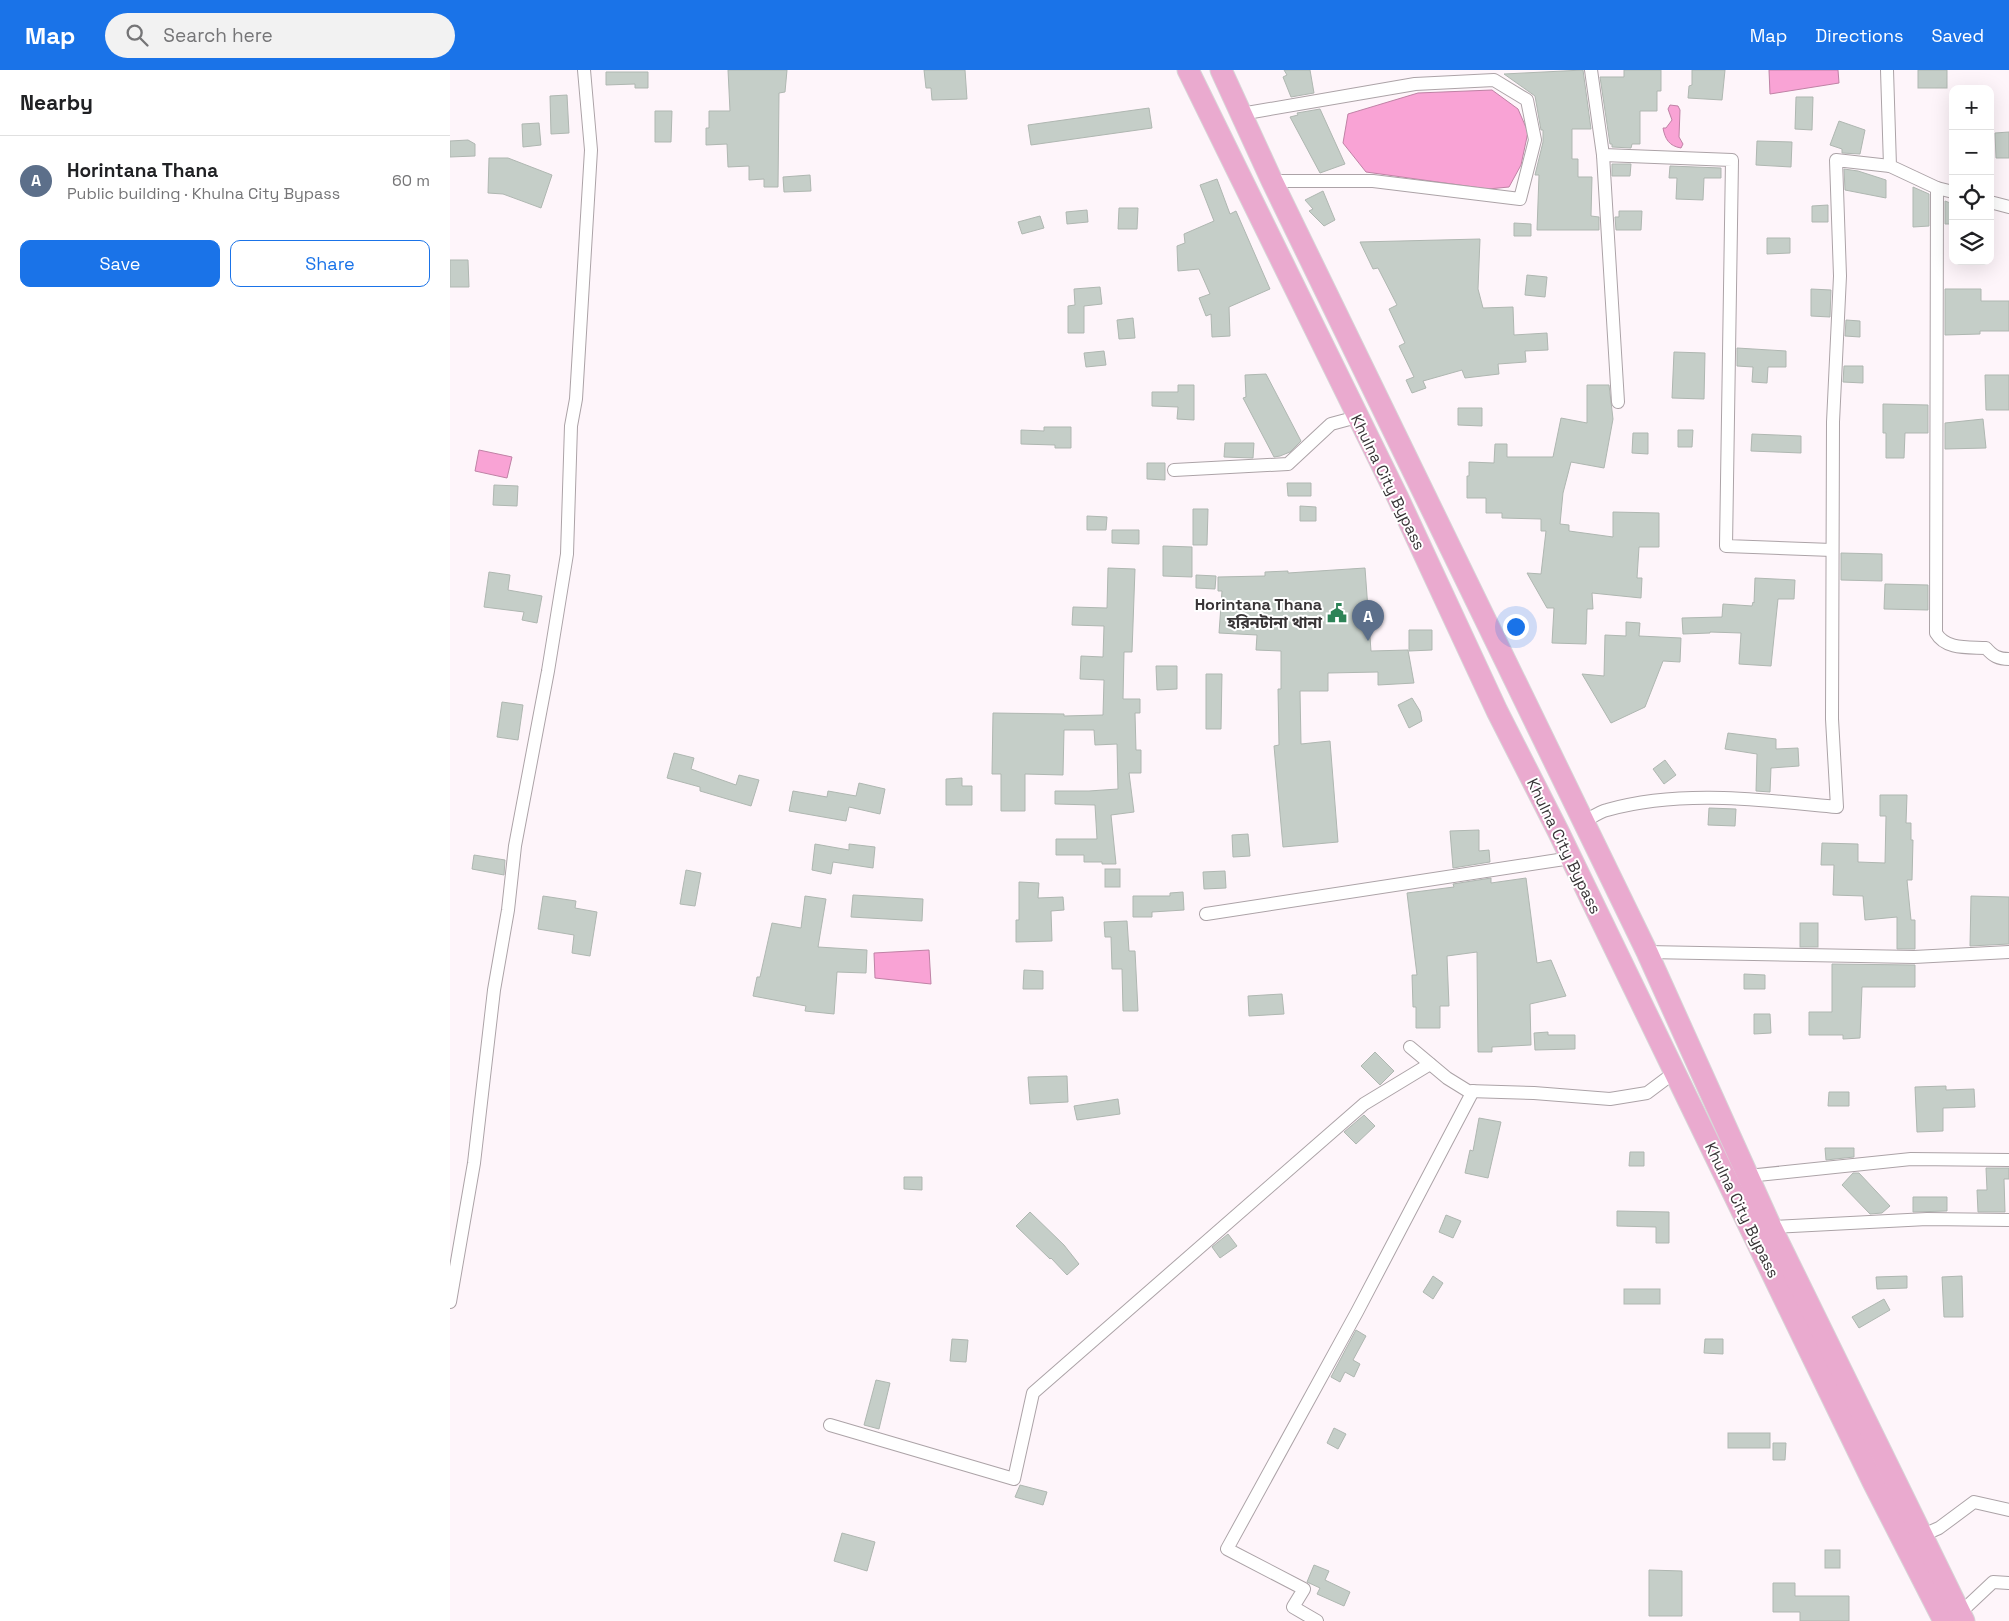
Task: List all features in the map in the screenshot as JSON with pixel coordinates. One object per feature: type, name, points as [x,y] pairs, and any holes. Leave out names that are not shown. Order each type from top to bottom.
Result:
[{"type":"highway","name":"Khulna City Bypass","points":[[1188,70],[1398,498],[1497,711],[1571,858],[1874,1482],[1956,1618]]},
{"type":"highway","name":"Khulna City Bypass","points":[[1221,70],[1272,181],[1647,952],[1771,1227],[1922,1535],[1956,1618]]},
{"type":"street","points":[[450,1302],[474,1163],[494,990],[508,910],[515,846],[548,671],[567,554],[571,426],[576,399],[591,150],[584,70]]},
{"type":"street","points":[[1591,70],[1603,155],[1618,402]]},
{"type":"street","points":[[1887,70],[1890,166]]},
{"type":"street","points":[[1241,114],[1415,84],[1494,80],[1527,100],[1535,140],[1520,198],[1373,181],[1272,181]]},
{"type":"street","points":[[1603,155],[1732,160],[1726,546],[1832,550]]},
{"type":"street","points":[[1583,822],[1605,810],[1664,799],[1749,799],[1837,807],[1832,719],[1833,422],[1840,276],[1836,160],[1890,166],[1937,188],[1949,191]]},
{"type":"street","points":[[1937,188],[1936,634],[1941,641],[1948,645],[1986,648],[1992,655],[2000,659],[2009,659]]},
{"type":"street","points":[[1994,203],[2009,207]]},
{"type":"street","points":[[1174,470],[1288,464],[1331,424],[1357,417]]},
{"type":"street","points":[[1206,914],[1571,858]]},
{"type":"street","points":[[1647,952],[1914,957],[2009,952]]},
{"type":"street","points":[[1410,1047],[1447,1078],[1468,1091],[1534,1093],[1610,1100],[1647,1093],[1675,1072]]},
{"type":"street","points":[[830,1425],[1014,1479],[1033,1393],[1364,1104],[1430,1064]]},
{"type":"street","points":[[1317,1621],[1293,1607],[1304,1589],[1227,1549],[1356,1312],[1472,1091]]},
{"type":"street","points":[[1748,1176],[1911,1159],[2009,1160]]},
{"type":"street","points":[[1771,1227],[1926,1219],[2009,1220]]},
{"type":"street","points":[[1922,1535],[1939,1528],[1974,1502],[2009,1510]]},
{"type":"street","points":[[1956,1618],[1993,1582],[2009,1582]]},
{"type":"shaded area","points":[[1769,70],[1838,70],[1839,83],[1770,94]]},
{"type":"shaded area","points":[[1492,90],[1518,109],[1528,132],[1521,165],[1509,187],[1488,189],[1366,172],[1343,143],[1348,114],[1418,93]]},
{"type":"shaded area","points":[[1670,105],[1678,106],[1680,110],[1679,137],[1683,144],[1681,148],[1671,144],[1666,139],[1664,132],[1663,128],[1666,128],[1672,120],[1668,109]]},
{"type":"shaded area","points":[[479,450],[512,457],[507,478],[475,471]]},
{"type":"shaded area","points":[[929,950],[931,984],[875,978],[874,953]]},
{"type":"building","points":[[728,70],[787,70],[785,92],[779,93],[778,187],[764,187],[764,179],[749,180],[749,166],[728,167],[727,144],[706,145],[709,111],[730,111]]},
{"type":"building","points":[[924,70],[965,70],[967,99],[932,100],[931,88],[926,88]]},
{"type":"building","points":[[1284,70],[1310,70],[1314,93],[1291,97],[1283,77],[1287,75]]},
{"type":"building","points":[[1583,70],[1591,129],[1572,129],[1572,159],[1578,159],[1578,177],[1592,177],[1591,216],[1599,217],[1599,230],[1537,230],[1539,175],[1535,175],[1543,142],[1543,130],[1541,130],[1535,96],[1504,74]]},
{"type":"building","points":[[1624,70],[1661,70],[1661,91],[1657,91],[1657,111],[1640,111],[1640,144],[1632,144],[1631,148],[1612,147],[1612,144],[1610,144],[1600,77],[1624,77]]},
{"type":"building","points":[[1692,70],[1725,70],[1722,100],[1688,98],[1689,86],[1692,85]]},
{"type":"building","points":[[1918,70],[1947,70],[1947,88],[1918,88]]},
{"type":"building","points":[[606,72],[648,72],[648,88],[635,88],[635,84],[606,85]]},
{"type":"building","points":[[567,95],[569,133],[551,134],[550,96]]},
{"type":"building","points":[[1796,97],[1813,97],[1812,130],[1795,129]]},
{"type":"building","points":[[1149,108],[1152,128],[1031,145],[1028,125]]},
{"type":"building","points":[[1320,109],[1345,164],[1320,173],[1290,117],[1298,115],[1297,113]]},
{"type":"building","points":[[655,111],[672,111],[671,142],[655,142]]},
{"type":"building","points":[[1839,121],[1865,130],[1860,154],[1842,153],[1842,149],[1830,145]]},
{"type":"building","points":[[539,123],[541,145],[523,147],[522,124]]},
{"type":"building","points":[[2009,132],[2009,158],[1996,158],[1995,133]]},
{"type":"building","points":[[468,140],[475,144],[475,156],[450,157],[450,141]]},
{"type":"building","points":[[1757,141],[1792,142],[1791,167],[1756,165]]},
{"type":"building","points":[[489,158],[508,158],[552,175],[541,208],[503,194],[488,193]]},
{"type":"building","points":[[1612,164],[1631,164],[1630,176],[1612,176]]},
{"type":"building","points":[[1670,166],[1721,168],[1721,178],[1704,178],[1703,200],[1676,199],[1677,178],[1669,178]]},
{"type":"building","points":[[1844,169],[1858,171],[1886,180],[1886,198],[1845,190]]},
{"type":"building","points":[[810,175],[811,191],[784,192],[783,177]]},
{"type":"building","points":[[1217,179],[1230,214],[1236,211],[1270,289],[1229,307],[1230,336],[1212,337],[1211,314],[1206,316],[1199,298],[1210,294],[1199,269],[1178,271],[1177,246],[1185,243],[1184,234],[1214,221],[1200,185]]},
{"type":"building","points":[[1913,187],[1929,194],[1929,226],[1913,227]]},
{"type":"building","points":[[1323,191],[1335,220],[1324,226],[1309,211],[1313,209],[1305,200]]},
{"type":"building","points":[[1945,201],[1949,202],[1949,224],[1945,224]]},
{"type":"building","points":[[1828,205],[1828,222],[1812,222],[1812,206]]},
{"type":"building","points":[[1119,208],[1138,208],[1137,229],[1118,229]]},
{"type":"building","points":[[1087,210],[1088,222],[1067,224],[1066,212]]},
{"type":"building","points":[[1619,211],[1642,211],[1641,230],[1616,230],[1615,217],[1619,217]]},
{"type":"building","points":[[1040,216],[1044,228],[1022,234],[1018,222]]},
{"type":"building","points":[[1514,223],[1531,224],[1531,236],[1514,236]]},
{"type":"building","points":[[1767,238],[1790,238],[1790,253],[1767,254]]},
{"type":"building","points":[[1480,239],[1478,289],[1483,308],[1513,307],[1514,335],[1547,333],[1548,350],[1525,351],[1526,362],[1498,364],[1499,374],[1465,378],[1462,370],[1423,381],[1426,388],[1412,393],[1406,380],[1414,377],[1399,346],[1405,343],[1389,309],[1397,305],[1378,268],[1373,269],[1360,242]]},
{"type":"building","points":[[450,260],[468,260],[469,287],[450,287]]},
{"type":"building","points":[[1527,275],[1547,277],[1545,297],[1525,295]]},
{"type":"building","points":[[1100,287],[1102,304],[1084,306],[1084,333],[1068,333],[1068,306],[1075,305],[1074,289]]},
{"type":"building","points":[[1811,289],[1831,290],[1830,317],[1811,316]]},
{"type":"building","points":[[1945,289],[1981,289],[1981,301],[2009,301],[2009,331],[1980,331],[1980,334],[1945,335]]},
{"type":"building","points":[[1133,318],[1135,338],[1119,339],[1117,320]]},
{"type":"building","points":[[1846,320],[1860,321],[1860,337],[1845,336]]},
{"type":"building","points":[[1737,348],[1786,351],[1786,367],[1768,367],[1767,383],[1752,382],[1753,367],[1737,366]]},
{"type":"building","points":[[1104,351],[1106,365],[1086,367],[1084,353]]},
{"type":"building","points":[[1674,352],[1705,353],[1704,399],[1672,398]]},
{"type":"building","points":[[1844,366],[1863,366],[1863,383],[1843,382]]},
{"type":"building","points":[[1266,374],[1301,441],[1290,452],[1274,457],[1243,398],[1246,397],[1245,375]]},
{"type":"building","points":[[1985,375],[2009,375],[2009,410],[1986,410]]},
{"type":"building","points":[[1178,385],[1194,385],[1194,420],[1177,419],[1178,407],[1152,406],[1152,392],[1178,392]]},
{"type":"building","points":[[1587,385],[1609,385],[1613,419],[1604,468],[1571,462],[1563,493],[1560,524],[1569,525],[1569,531],[1613,537],[1613,512],[1659,513],[1659,547],[1639,547],[1637,578],[1642,578],[1641,598],[1592,593],[1593,609],[1587,609],[1586,644],[1552,643],[1554,608],[1547,608],[1527,573],[1541,574],[1546,531],[1541,531],[1541,519],[1502,518],[1502,513],[1486,513],[1486,498],[1467,498],[1467,476],[1469,476],[1469,462],[1494,463],[1495,444],[1507,444],[1507,457],[1553,457],[1561,418],[1587,423]]},
{"type":"building","points":[[1883,404],[1928,405],[1928,433],[1905,433],[1904,458],[1886,458],[1886,433],[1883,433]]},
{"type":"building","points":[[1458,408],[1482,408],[1482,426],[1458,425]]},
{"type":"building","points":[[1983,419],[1986,448],[1945,449],[1945,423]]},
{"type":"building","points":[[1044,427],[1071,427],[1071,448],[1055,448],[1055,445],[1021,444],[1021,430],[1044,431]]},
{"type":"building","points":[[1678,430],[1693,430],[1692,447],[1678,447]]},
{"type":"building","points":[[1633,433],[1648,433],[1648,454],[1632,453]]},
{"type":"building","points":[[1752,434],[1801,436],[1801,453],[1751,451]]},
{"type":"building","points":[[1225,443],[1254,443],[1253,458],[1224,457]]},
{"type":"building","points":[[1147,463],[1165,463],[1165,480],[1147,479]]},
{"type":"building","points":[[1287,483],[1311,483],[1311,496],[1288,496]]},
{"type":"building","points":[[494,485],[518,486],[517,506],[493,505]]},
{"type":"building","points":[[1300,506],[1316,507],[1316,521],[1300,521]]},
{"type":"building","points":[[1193,509],[1208,509],[1207,545],[1193,545]]},
{"type":"building","points":[[1087,516],[1107,517],[1106,530],[1087,530]]},
{"type":"building","points":[[1112,530],[1139,530],[1139,544],[1112,543]]},
{"type":"building","points":[[1163,546],[1192,547],[1192,577],[1163,576]]},
{"type":"building","points":[[1841,553],[1882,554],[1882,581],[1841,580]]},
{"type":"building","points":[[1108,568],[1135,569],[1132,652],[1124,652],[1123,699],[1140,699],[1140,713],[1135,713],[1136,750],[1141,750],[1141,773],[1129,773],[1134,812],[1111,815],[1116,864],[1084,862],[1084,855],[1056,855],[1056,839],[1097,839],[1095,805],[1055,804],[1055,791],[1118,789],[1117,744],[1095,745],[1094,730],[1064,730],[1063,775],[1025,774],[1025,811],[1001,811],[1001,774],[992,774],[993,713],[1064,714],[1064,716],[1103,715],[1104,680],[1080,679],[1081,656],[1103,657],[1104,626],[1072,625],[1073,607],[1107,608]]},
{"type":"building","points":[[1365,568],[1371,651],[1408,650],[1414,683],[1378,685],[1378,672],[1328,673],[1328,691],[1300,691],[1301,744],[1330,741],[1338,842],[1283,847],[1274,746],[1279,745],[1278,689],[1281,689],[1281,651],[1256,650],[1257,635],[1219,633],[1222,591],[1218,591],[1218,577],[1265,576],[1265,572],[1288,571],[1288,573]]},
{"type":"building","points":[[489,572],[510,575],[508,590],[542,596],[537,623],[522,620],[524,612],[484,607]]},
{"type":"building","points":[[1196,575],[1216,576],[1215,589],[1196,588]]},
{"type":"building","points":[[1755,578],[1795,580],[1794,599],[1778,599],[1771,666],[1739,664],[1741,633],[1710,632],[1683,634],[1682,618],[1722,617],[1723,604],[1752,606],[1754,603]]},
{"type":"building","points":[[1885,584],[1928,585],[1928,610],[1884,609]]},
{"type":"building","points":[[1626,622],[1640,623],[1639,636],[1681,638],[1680,662],[1663,661],[1645,707],[1611,723],[1582,674],[1604,676],[1605,635],[1626,636]]},
{"type":"building","points":[[1409,630],[1432,630],[1432,650],[1409,651]]},
{"type":"building","points":[[1156,666],[1177,666],[1177,689],[1157,690]]},
{"type":"building","points":[[1206,674],[1222,674],[1221,729],[1206,729]]},
{"type":"building","points":[[1412,698],[1420,711],[1422,721],[1409,728],[1398,705]]},
{"type":"building","points":[[502,702],[523,705],[518,740],[497,737]]},
{"type":"building","points":[[1728,733],[1776,739],[1776,749],[1798,748],[1799,766],[1771,768],[1770,792],[1756,791],[1757,754],[1725,749]]},
{"type":"building","points":[[674,753],[694,758],[691,769],[736,785],[739,775],[759,780],[751,806],[700,791],[700,787],[667,778]]},
{"type":"building","points":[[1665,760],[1676,775],[1664,784],[1653,769]]},
{"type":"building","points":[[962,778],[962,786],[972,786],[972,805],[946,805],[946,779]]},
{"type":"building","points":[[859,783],[885,789],[880,814],[849,807],[846,821],[789,811],[793,791],[827,797],[828,791],[856,796]]},
{"type":"building","points":[[1880,795],[1907,795],[1906,823],[1911,823],[1911,840],[1913,840],[1912,880],[1907,880],[1911,920],[1915,920],[1915,949],[1897,949],[1897,917],[1865,920],[1863,896],[1833,895],[1834,865],[1821,865],[1822,843],[1858,844],[1858,862],[1885,863],[1886,816],[1880,816]]},
{"type":"building","points":[[1709,808],[1736,809],[1735,826],[1708,825]]},
{"type":"building","points":[[1479,830],[1479,851],[1489,850],[1490,862],[1453,868],[1450,831]]},
{"type":"building","points":[[1248,834],[1250,856],[1233,857],[1232,835]]},
{"type":"building","points":[[815,844],[849,850],[849,844],[875,847],[873,868],[833,862],[831,874],[812,870]]},
{"type":"building","points":[[474,855],[505,860],[504,875],[472,869]]},
{"type":"building","points":[[1105,869],[1120,869],[1120,887],[1105,887]]},
{"type":"building","points":[[686,870],[701,873],[695,906],[680,904]]},
{"type":"building","points":[[1225,871],[1226,888],[1204,889],[1203,872]]},
{"type":"building","points":[[1491,878],[1491,883],[1526,878],[1537,963],[1551,960],[1566,996],[1530,1004],[1531,1045],[1492,1047],[1492,1052],[1478,1052],[1477,952],[1447,956],[1449,1006],[1440,1006],[1440,1028],[1416,1028],[1416,1007],[1413,1007],[1412,975],[1417,975],[1407,893],[1454,887],[1453,884]]},
{"type":"building","points":[[1019,882],[1039,883],[1038,898],[1063,897],[1064,910],[1051,911],[1052,941],[1016,942],[1016,920],[1019,920]]},
{"type":"building","points":[[1183,892],[1184,910],[1152,912],[1152,917],[1133,917],[1133,896],[1170,896],[1170,893]]},
{"type":"building","points":[[853,895],[923,899],[922,921],[851,917]]},
{"type":"building","points":[[543,896],[576,901],[575,908],[597,912],[590,956],[572,953],[574,935],[538,929]]},
{"type":"building","points":[[805,896],[826,899],[818,947],[867,950],[866,973],[837,972],[834,1014],[805,1011],[806,1006],[753,996],[757,977],[760,977],[772,923],[801,928]]},
{"type":"building","points":[[1971,896],[2009,897],[2009,944],[1970,946]]},
{"type":"building","points":[[1127,921],[1129,951],[1135,951],[1138,1011],[1123,1011],[1122,969],[1112,969],[1111,937],[1105,937],[1104,922]]},
{"type":"building","points":[[1800,923],[1818,923],[1818,947],[1800,947]]},
{"type":"building","points":[[1832,964],[1915,965],[1915,987],[1862,987],[1860,1038],[1843,1039],[1843,1035],[1809,1035],[1809,1012],[1832,1012]]},
{"type":"building","points":[[1024,970],[1043,971],[1043,989],[1023,989]]},
{"type":"building","points":[[1744,974],[1765,975],[1765,989],[1744,989]]},
{"type":"building","points":[[1282,994],[1284,1014],[1249,1016],[1248,996]]},
{"type":"building","points":[[1754,1014],[1770,1014],[1771,1033],[1754,1034]]},
{"type":"building","points":[[1548,1032],[1548,1035],[1575,1035],[1575,1049],[1535,1050],[1534,1033]]},
{"type":"building","points":[[1375,1052],[1394,1071],[1380,1085],[1361,1066]]},
{"type":"building","points":[[1067,1076],[1068,1102],[1030,1104],[1028,1077]]},
{"type":"building","points":[[1946,1086],[1946,1090],[1974,1089],[1975,1107],[1943,1108],[1943,1131],[1917,1132],[1915,1087]]},
{"type":"building","points":[[1829,1092],[1849,1092],[1849,1106],[1828,1106]]},
{"type":"building","points":[[1118,1099],[1120,1114],[1077,1120],[1074,1106]]},
{"type":"building","points":[[1364,1115],[1375,1126],[1356,1144],[1344,1132]]},
{"type":"building","points":[[1479,1118],[1501,1122],[1488,1178],[1465,1173],[1470,1150],[1473,1151]]},
{"type":"building","points":[[1825,1148],[1854,1148],[1854,1157],[1826,1160]]},
{"type":"building","points":[[1630,1152],[1644,1152],[1644,1166],[1629,1166]]},
{"type":"building","points":[[1986,1168],[2009,1168],[2009,1179],[2004,1179],[2005,1212],[1978,1212],[1977,1190],[1987,1190]]},
{"type":"building","points":[[1853,1173],[1859,1173],[1890,1206],[1882,1213],[1870,1214],[1842,1185]]},
{"type":"building","points":[[904,1177],[922,1177],[922,1190],[904,1189]]},
{"type":"building","points":[[1913,1197],[1947,1197],[1947,1211],[1913,1212]]},
{"type":"building","points":[[1617,1211],[1669,1212],[1669,1243],[1656,1243],[1656,1227],[1617,1226]]},
{"type":"building","points":[[1030,1212],[1064,1245],[1079,1264],[1067,1275],[1016,1226]]},
{"type":"building","points":[[1446,1215],[1461,1221],[1453,1238],[1439,1232]]},
{"type":"building","points":[[1228,1234],[1237,1246],[1220,1258],[1212,1247]]},
{"type":"building","points":[[1433,1276],[1443,1283],[1433,1299],[1423,1292]]},
{"type":"building","points":[[1907,1276],[1907,1288],[1877,1289],[1876,1277]]},
{"type":"building","points":[[1962,1276],[1963,1317],[1944,1317],[1942,1277]]},
{"type":"building","points":[[1624,1289],[1660,1289],[1660,1304],[1624,1304]]},
{"type":"building","points":[[1884,1299],[1890,1310],[1859,1328],[1852,1317]]},
{"type":"building","points":[[1356,1330],[1366,1336],[1353,1360],[1360,1364],[1354,1377],[1345,1372],[1340,1382],[1331,1377]]},
{"type":"building","points":[[952,1339],[968,1340],[966,1362],[950,1361]]},
{"type":"building","points":[[1705,1339],[1723,1339],[1723,1354],[1704,1353]]},
{"type":"building","points":[[876,1380],[890,1383],[879,1429],[864,1425]]},
{"type":"building","points":[[1334,1428],[1346,1434],[1338,1449],[1327,1443]]},
{"type":"building","points":[[1728,1433],[1770,1433],[1770,1448],[1728,1448]]},
{"type":"building","points":[[1773,1443],[1786,1443],[1785,1460],[1773,1460]]},
{"type":"building","points":[[1020,1485],[1047,1492],[1043,1505],[1015,1497]]},
{"type":"building","points":[[842,1533],[875,1542],[867,1571],[834,1561]]},
{"type":"building","points":[[1825,1550],[1840,1550],[1840,1568],[1825,1568]]},
{"type":"building","points":[[1314,1565],[1329,1571],[1325,1580],[1350,1592],[1344,1606],[1317,1594],[1320,1588],[1307,1582]]},
{"type":"building","points":[[1649,1570],[1682,1571],[1682,1616],[1649,1616]]},
{"type":"building","points":[[1773,1583],[1795,1583],[1795,1596],[1849,1596],[1849,1621],[1800,1621],[1800,1612],[1773,1612]]},
{"type":"place","name":"Horintana Thana হরিনটানা থানা","points":[[1337,613]]},
{"type":"place","name":"Horintana Thana","points":[[1368,641]]}]
